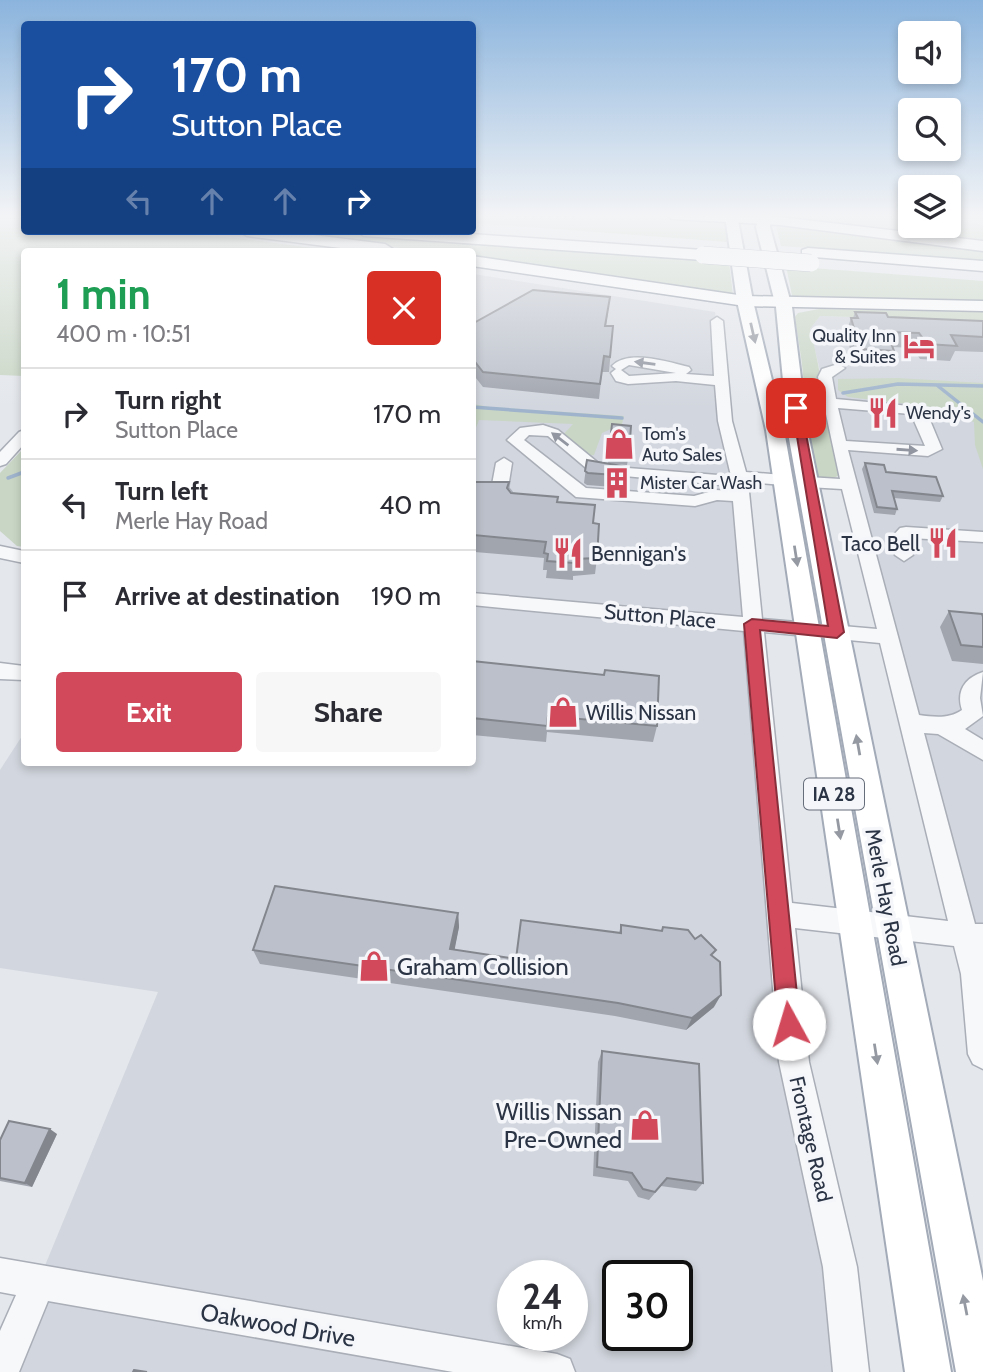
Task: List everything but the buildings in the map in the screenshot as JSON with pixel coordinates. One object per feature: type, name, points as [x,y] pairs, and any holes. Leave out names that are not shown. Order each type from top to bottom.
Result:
[{"type":"highway","points":[[595,279],[746,301],[983,306]]},
{"type":"main road","name":"Merle Hay Road","points":[[742,279],[775,430],[796,481]]},
{"type":"main road","name":"Merle Hay Road","points":[[777,279],[798,433],[796,481],[822,631],[891,926],[979,1372]]},
{"type":"main road","name":"Merle Hay Road","points":[[822,631],[854,922],[928,1372]]},
{"type":"street","name":"Frontage Road","points":[[717,321],[725,421],[739,485],[794,1062],[840,1267],[851,1372]]},
{"type":"street","points":[[838,368],[827,372],[825,377],[839,445],[911,723],[974,936],[983,1054]]},
{"type":"street","points":[[619,369],[621,378],[628,380],[721,377]]},
{"type":"street","points":[[830,403],[915,410],[920,413],[934,449],[928,451],[839,445]]},
{"type":"street","points":[[739,485],[695,501],[582,493],[515,444],[514,440],[525,431],[543,430],[553,433],[598,470],[739,485],[796,481],[850,485]]},
{"type":"street","points":[[0,461],[6,447],[21,437]]},
{"type":"street","points":[[503,463],[499,490],[504,493]]},
{"type":"street","points":[[904,555],[899,539],[906,532],[983,537]]},
{"type":"street","points":[[0,552],[21,556]]},
{"type":"street","name":"Sutton Place","points":[[476,599],[889,637]]},
{"type":"street","points":[[0,671],[21,673]]},
{"type":"street","points":[[911,723],[943,726],[959,722],[974,713],[969,691],[983,680]]},
{"type":"street","points":[[943,726],[983,751]]},
{"type":"street","points":[[779,914],[974,936]]},
{"type":"street","name":"Oakwood Drive","points":[[0,1275],[38,1284],[557,1372]]},
{"type":"street","points":[[1,1372],[38,1284]]},
{"type":"shaded area","points":[[476,279],[505,279],[715,312],[739,476],[787,1004],[851,1372],[1,1372],[158,992],[0,968],[0,770],[21,738],[21,766],[476,766]]},
{"type":"shaded area","points":[[820,316],[983,321],[983,1054],[810,329]]},
{"type":"green space","points":[[0,279],[21,279],[21,376],[0,375]]},
{"type":"green space","points":[[621,279],[731,279],[733,295]]},
{"type":"green space","points":[[789,279],[983,281],[983,303],[793,300]]},
{"type":"green space","points":[[819,309],[983,312],[983,321],[820,316],[810,329],[839,470],[838,476],[829,478],[818,477],[813,473],[806,455],[803,378],[795,317],[798,313]]},
{"type":"green space","points":[[897,378],[983,383],[983,469],[975,445],[974,422],[932,407],[848,397],[838,390],[838,379]]},
{"type":"green space","points":[[476,405],[624,416],[622,424],[602,433],[594,455],[585,456],[561,437],[573,424],[479,420],[476,428]]},
{"type":"green space","points":[[21,451],[21,547],[0,531],[0,473]]},
{"type":"waterway","points":[[843,393],[898,384],[983,386]]},
{"type":"waterway","points":[[938,386],[983,422]]},
{"type":"waterway","points":[[476,407],[622,418]]},
{"type":"waterway","points":[[8,478],[21,473]]},
{"type":"place","name":"Quality Inn & Suites","points":[[919,346]]},
{"type":"place","name":"Wendy's","points":[[883,413]]},
{"type":"place","name":"Tom's Auto Sales","points":[[619,444]]},
{"type":"place","name":"Mister Car Wash","points":[[617,483]]},
{"type":"place","name":"Taco Bell","points":[[943,543]]},
{"type":"place","name":"Bennigan's","points":[[568,553]]},
{"type":"place","name":"Willis Nissan","points":[[563,712]]},
{"type":"place","name":"Graham Collision","points":[[374,966]]},
{"type":"place","name":"Willis Nissan Pre-Owned","points":[[645,1125]]},
{"type":"route","points":[[789,1024],[752,624],[837,632],[798,433],[796,408]]}]
